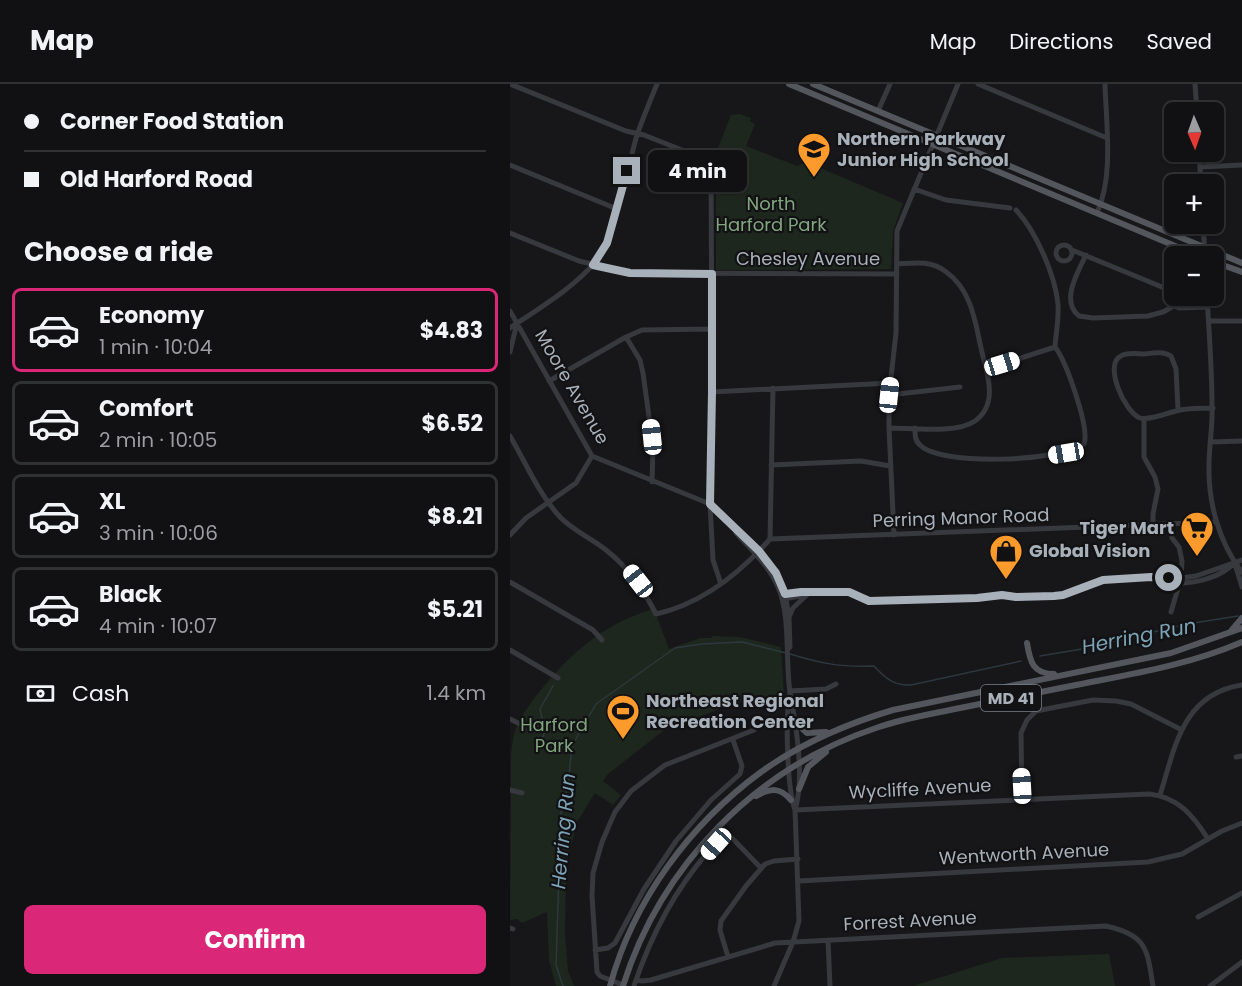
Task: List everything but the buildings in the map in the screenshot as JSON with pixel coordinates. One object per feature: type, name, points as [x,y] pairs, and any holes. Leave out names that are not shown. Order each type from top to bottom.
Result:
[{"type":"main road","points":[[789,84],[1175,246]]},
{"type":"main road","points":[[813,84],[1202,246]]},
{"type":"main road","points":[[1224,255],[1242,263]]},
{"type":"main road","points":[[1224,266],[1242,272]]},
{"type":"main road","points":[[1227,634],[1242,618]]},
{"type":"main road","name":"MD 41","points":[[610,983],[643,906],[682,848],[735,793],[761,772],[797,750],[855,722],[915,704],[1171,652],[1242,628]]},
{"type":"main road","points":[[1027,643],[1030,662],[1036,670],[1049,674],[1070,673]]},
{"type":"main road","name":"MD 41","points":[[623,985],[645,931],[673,881],[706,839],[742,803],[767,783],[798,764],[839,742],[896,722],[1143,672],[1242,643]]},
{"type":"main road","points":[[795,722],[804,731],[812,734],[855,722]]},
{"type":"main road","points":[[799,789],[808,767],[839,742]]},
{"type":"main road","points":[[742,803],[774,789],[783,792],[791,800]]},
{"type":"street","points":[[510,84],[626,131],[707,160],[711,164],[710,504],[714,569],[721,584]]},
{"type":"street","points":[[510,328],[552,299],[593,265],[607,243],[638,134],[657,84]]},
{"type":"street","points":[[878,111],[890,84]]},
{"type":"street","points":[[894,536],[889,395],[896,333],[897,231],[958,84]]},
{"type":"street","points":[[978,84],[1107,138]]},
{"type":"street","points":[[1097,213],[1106,176],[1105,84]]},
{"type":"street","points":[[1195,84],[1196,102]]},
{"type":"street","points":[[817,96],[822,86]]},
{"type":"street","points":[[1200,162],[1200,174]]},
{"type":"street","points":[[510,165],[617,209]]},
{"type":"street","points":[[1200,167],[1242,165]]},
{"type":"street","points":[[914,189],[946,200],[1013,209],[1028,225],[1052,281],[1058,305],[1054,347],[1066,366],[1086,432],[1084,444],[1080,447],[1051,455],[965,459],[923,448],[916,441],[915,428]]},
{"type":"street","name":"Chesley Avenue","points":[[510,233],[593,265],[630,273],[897,274]]},
{"type":"street","points":[[1072,250],[1164,289]]},
{"type":"street","points":[[1086,255],[1071,292],[1072,308],[1076,315],[1093,318],[1148,316],[1174,306]]},
{"type":"street","points":[[889,428],[961,427],[978,418],[989,397],[987,369],[973,310],[966,294],[944,269],[932,264],[897,264]]},
{"type":"street","points":[[1208,306],[1212,408],[1209,477],[1217,522],[1242,587]]},
{"type":"street","name":"Moore Avenue","points":[[510,311],[592,456],[710,504],[757,553],[783,597]]},
{"type":"street","points":[[1209,321],[1242,321]]},
{"type":"street","points":[[510,352],[517,323]]},
{"type":"street","points":[[549,381],[626,337],[647,329],[712,329]]},
{"type":"street","points":[[626,337],[640,360],[644,373],[653,446],[652,482]]},
{"type":"street","points":[[987,369],[1054,347]]},
{"type":"street","points":[[1179,410],[1176,398],[1176,369],[1171,356],[1159,353],[1121,355],[1116,360],[1113,368],[1124,402],[1132,413],[1144,419],[1179,410],[1212,408]]},
{"type":"street","points":[[712,392],[890,383]]},
{"type":"street","points":[[889,395],[960,387]]},
{"type":"street","points":[[510,436],[548,503],[569,525],[606,550],[630,571],[656,614],[668,612],[692,602],[721,584],[738,571],[770,539],[773,388]]},
{"type":"street","points":[[1144,419],[1144,457],[1155,477],[1158,489],[1153,524]]},
{"type":"street","points":[[1210,442],[1242,441]]},
{"type":"street","points":[[510,535],[526,518],[576,483],[592,456]]},
{"type":"street","points":[[771,465],[861,461],[890,466]]},
{"type":"street","name":"Perring Manor Road","points":[[770,539],[1217,522]]},
{"type":"street","points":[[1172,524],[1172,538],[1181,554],[1181,581],[1172,612]]},
{"type":"street","points":[[783,597],[801,592],[849,592],[869,601],[977,598],[1002,595],[1054,596],[1063,595],[1103,580],[1151,577],[1181,581],[1242,560]]},
{"type":"street","points":[[1234,562],[1242,572]]},
{"type":"street","points":[[510,582],[593,630],[602,640]]},
{"type":"street","points":[[789,617],[793,608],[809,593]]},
{"type":"street","points":[[783,597],[789,617],[790,647],[788,649]]},
{"type":"street","points":[[774,986],[793,942],[800,916],[795,810],[799,789],[798,764],[783,597]]},
{"type":"street","points":[[510,650],[558,678]]},
{"type":"street","points":[[790,691],[826,690],[836,684]]},
{"type":"street","points":[[1160,795],[1180,729],[1195,710],[1211,697],[1242,685]]},
{"type":"street","points":[[790,691],[787,715],[791,800],[795,810]]},
{"type":"street","points":[[1022,799],[1021,733],[1027,720],[1036,711],[1093,700],[1116,701],[1139,708],[1180,729]]},
{"type":"street","points":[[510,719],[520,724]]},
{"type":"street","points":[[623,985],[610,983],[600,976],[597,972],[595,950],[593,873],[602,842],[615,812],[631,791],[666,765],[754,730]]},
{"type":"street","points":[[595,950],[608,948],[615,943],[635,903],[669,850],[711,800],[740,774],[742,766],[733,740]]},
{"type":"street","points":[[510,790],[522,794]]},
{"type":"street","name":"Wycliffe Avenue","points":[[795,810],[1134,793],[1160,795],[1186,810],[1194,817],[1208,839]]},
{"type":"street","name":"Wentworth Avenue","points":[[799,881],[1134,864],[1182,854],[1242,824]]},
{"type":"street","points":[[635,983],[665,913],[694,868],[716,844],[730,836],[761,868]]},
{"type":"street","points":[[728,957],[720,930],[724,914],[761,868],[774,861],[798,859]]},
{"type":"street","points":[[1198,917],[1242,893]]},
{"type":"street","name":"Forrest Avenue","points":[[635,983],[769,945],[793,942],[1106,926],[1128,932],[1138,940],[1149,957],[1153,986]]},
{"type":"street","points":[[828,940],[830,986]]},
{"type":"street","points":[[1210,986],[1242,962]]},
{"type":"green space","name":"North Harford Park","points":[[740,114],[751,118],[750,121],[755,124],[746,146],[797,166],[806,162],[903,203],[893,231],[891,269],[716,270],[716,153],[731,115]]},
{"type":"green space","name":"Harford Park","points":[[654,609],[669,649],[700,638],[712,638],[712,636],[740,637],[781,647],[784,694],[737,702],[663,731],[608,774],[603,781],[621,795],[613,805],[595,793],[577,822],[566,867],[565,934],[568,971],[574,986],[556,986],[549,960],[547,912],[522,923],[517,919],[510,920],[511,755],[514,734],[529,705],[556,672],[580,649],[607,629]]},
{"type":"green space","points":[[1109,954],[1115,986],[913,986],[1002,958]]},
{"type":"waterway","name":"Herring Run","points":[[1040,656],[1082,649],[1187,624],[1238,616]]},
{"type":"waterway","name":"Herring Run","points":[[563,986],[556,965],[561,813],[568,786],[572,746],[596,704],[675,648],[742,642],[786,653]]},
{"type":"waterway","name":"Herring Run","points":[[790,654],[831,664],[874,666],[890,680],[905,685],[1021,661]]},
{"type":"waterway","points":[[542,740],[545,730],[540,709],[553,686]]},
{"type":"waterway","points":[[538,740],[571,749]]},
{"type":"place","name":"Northern Parkway Junior High School","points":[[814,178]]},
{"type":"place","name":"Tiger Mart","points":[[1197,557]]},
{"type":"place","name":"Global Vision","points":[[1006,580]]},
{"type":"place","name":"Northeast Regional Recreation Center","points":[[623,740]]},
{"type":"route","points":[[627,171],[607,243],[593,265],[630,273],[712,274],[710,504],[769,563],[784,588],[785,594],[849,592],[869,601],[977,598],[1002,595],[1009,597],[1054,596],[1063,595],[1092,582],[1103,580],[1169,578]]}]
